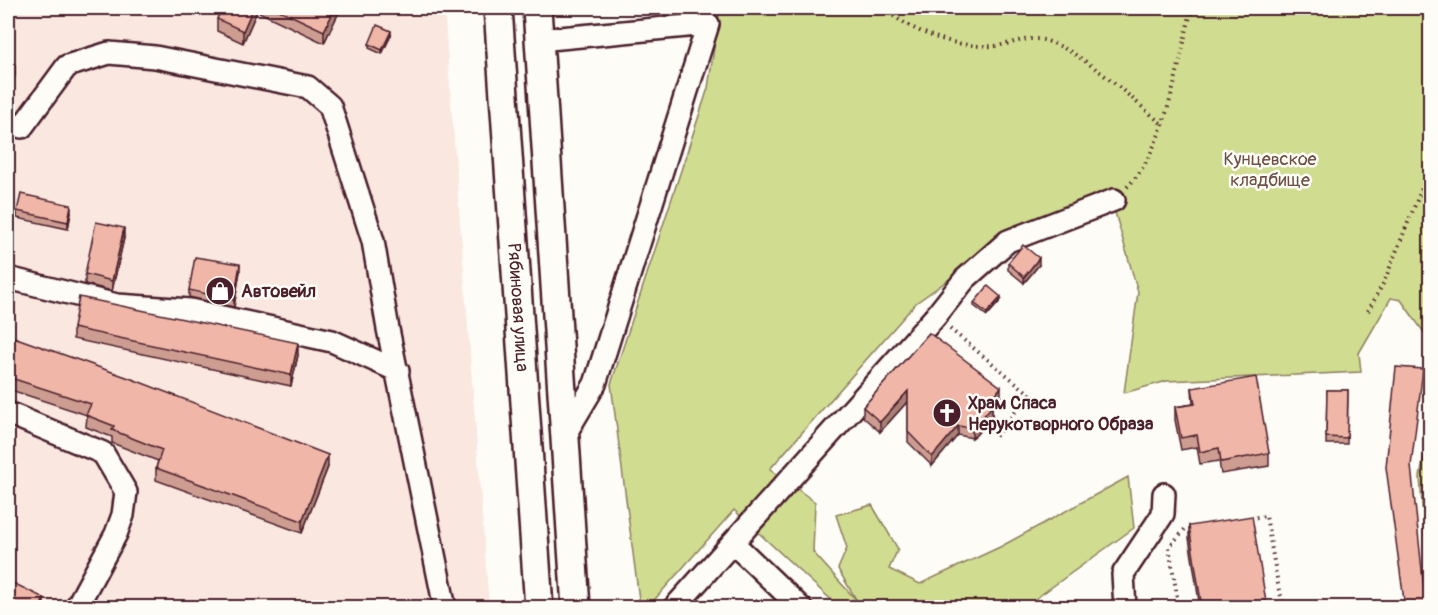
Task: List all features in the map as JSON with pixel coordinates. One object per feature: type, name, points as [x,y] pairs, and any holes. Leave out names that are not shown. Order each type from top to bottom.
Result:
[{"type":"main road","name":"Рябиновая улица","points":[[498,8],[539,608]]},
{"type":"main road","name":"Рябиновая улица","points":[[537,8],[576,608]]},
{"type":"lane","points":[[539,40],[708,24],[595,384],[564,436]]},
{"type":"lane","points":[[22,127],[67,66],[109,53],[155,57],[308,87],[330,106],[373,241],[445,608]]},
{"type":"lane","points":[[674,608],[935,317],[965,279],[983,262],[1008,241],[1114,200]]},
{"type":"lane","points":[[8,278],[117,305],[190,310],[332,341],[398,371]]},
{"type":"lane","points":[[8,413],[103,453],[126,492],[123,515],[116,534],[76,608]]},
{"type":"lane","points":[[1125,608],[1123,574],[1162,514],[1164,494]]},
{"type":"lane","points":[[733,543],[801,608]]},
{"type":"path","points":[[884,8],[927,34],[955,42],[995,46],[1016,40],[1043,40],[1086,62],[1162,124]]},
{"type":"path","points":[[1114,200],[1136,178],[1157,142],[1192,8]]},
{"type":"path","points":[[1368,311],[1384,282],[1431,168]]},
{"type":"path","points":[[954,332],[1030,394],[995,437]]},
{"type":"path","points":[[1243,519],[1266,516],[1279,590],[1285,608]]},
{"type":"path","points":[[1179,608],[1169,547],[1186,528],[1198,526]]},
{"type":"shaded area","points":[[8,8],[444,8],[489,607],[8,607]]},
{"type":"green space","name":"Кунцевское кладбище","points":[[720,8],[1430,8],[1430,341],[1401,300],[1391,298],[1359,353],[1361,372],[1167,381],[1124,393],[1138,292],[1114,209],[958,273],[916,303],[770,469],[815,502],[813,552],[857,601],[838,569],[847,548],[836,515],[872,505],[898,549],[889,569],[920,584],[1000,547],[1128,477],[1134,528],[1024,607],[839,607],[734,510],[648,607],[640,607],[611,384],[708,88]]},
{"type":"green space","points":[[1430,425],[1430,608],[1420,477]]},
{"type":"building","points":[[222,8],[253,8],[243,31],[217,19]]},
{"type":"building","points":[[275,8],[335,8],[324,31]]},
{"type":"building","points":[[377,25],[391,31],[382,50],[369,44]]},
{"type":"building","points":[[8,64],[15,65],[11,80],[8,81]]},
{"type":"building","points":[[21,194],[71,205],[68,222],[17,211]]},
{"type":"building","points":[[96,222],[124,228],[112,281],[85,274]]},
{"type":"building","points":[[1023,245],[1039,258],[1024,277],[1008,263]]},
{"type":"building","points":[[195,257],[240,264],[234,300],[189,290]]},
{"type":"building","points":[[988,286],[1001,297],[987,313],[974,303]]},
{"type":"building","points":[[79,297],[298,343],[291,375],[73,328]]},
{"type":"building","points":[[929,333],[1001,387],[989,403],[992,406],[976,425],[972,428],[958,426],[932,457],[908,432],[908,391],[880,422],[863,407]]},
{"type":"building","points":[[8,335],[132,379],[328,455],[302,521],[156,468],[162,450],[112,430],[114,426],[86,415],[91,404],[8,377]]},
{"type":"building","points":[[1396,367],[1423,369],[1411,466],[1426,608],[1405,608],[1386,467]]},
{"type":"building","points":[[1256,377],[1269,453],[1221,462],[1219,448],[1200,452],[1197,435],[1181,438],[1175,407],[1195,404],[1192,388]]},
{"type":"building","points":[[1327,390],[1348,390],[1347,438],[1326,437]]},
{"type":"building","points":[[1252,516],[1267,608],[1202,608],[1189,526]]},
{"type":"building","points":[[9,581],[44,598],[40,608],[8,608]]},
{"type":"place","name":"Автовейл","points":[[220,291]]},
{"type":"place","name":"Храм Спаса Нерукотворного Образа","points":[[947,413]]}]
